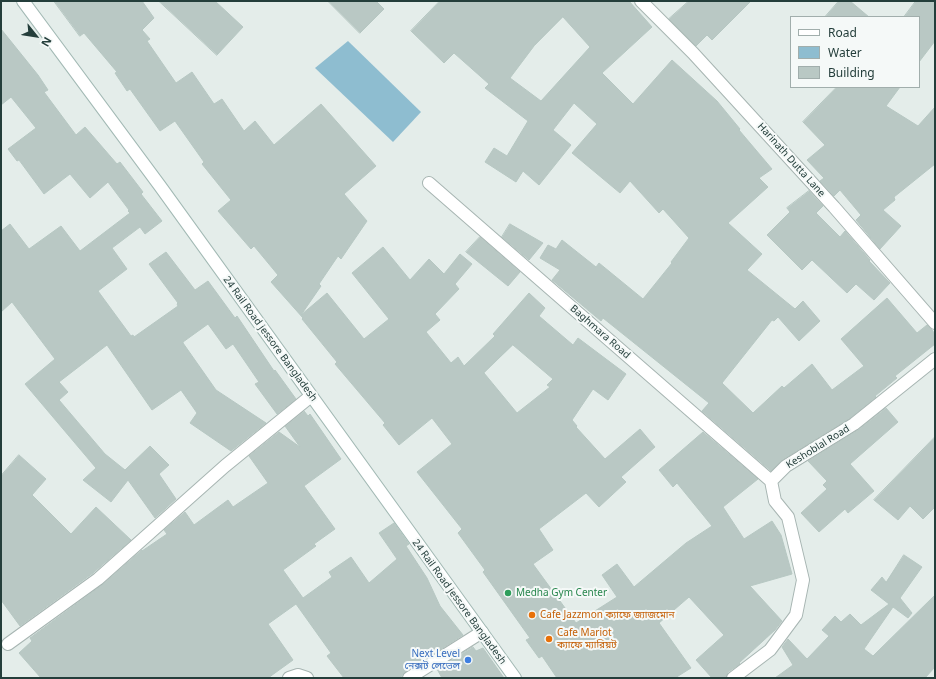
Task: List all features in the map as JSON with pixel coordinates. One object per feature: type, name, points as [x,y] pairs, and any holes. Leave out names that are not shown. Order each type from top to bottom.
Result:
[{"type":"street","name":"24 Rail Road jessore Bangladesh","points":[[23,1],[160,186],[515,678]]},
{"type":"street","name":"Harinath Dutta Lane","points":[[641,1],[693,53],[872,249],[935,323]]},
{"type":"street","name":"Baghmara Road","points":[[429,183],[771,481]]},
{"type":"street","name":"Keshoblal Road","points":[[771,481],[786,466],[854,424],[935,359]]},
{"type":"street","points":[[3,643],[98,579],[225,466],[311,396]]},
{"type":"street","points":[[733,678],[770,650],[796,614],[803,580],[788,517],[775,500],[771,481]]},
{"type":"street","points":[[409,678],[482,632]]},
{"type":"street","points":[[289,678],[298,675],[307,678]]},
{"type":"water","points":[[348,41],[421,112],[393,142],[315,68]]},
{"type":"building","points":[[54,1],[142,1],[154,18],[142,30],[150,39],[147,41],[176,83],[192,72],[214,104],[222,99],[244,131],[255,121],[274,145],[321,104],[376,166],[344,194],[367,221],[341,259],[338,256],[319,284],[321,286],[301,315],[327,293],[364,339],[389,319],[352,273],[383,247],[410,280],[429,259],[444,274],[460,254],[472,264],[455,284],[459,289],[435,314],[440,320],[426,332],[451,363],[458,357],[464,366],[495,336],[493,334],[529,293],[545,308],[539,316],[573,345],[578,338],[626,374],[608,400],[593,389],[572,420],[577,426],[576,427],[605,459],[640,429],[655,447],[621,477],[626,482],[599,507],[586,493],[539,529],[553,550],[533,564],[576,623],[617,597],[602,575],[617,564],[634,587],[686,543],[712,526],[677,483],[673,487],[659,470],[703,432],[758,479],[723,507],[744,539],[772,521],[781,535],[792,574],[750,586],[782,621],[775,630],[739,663],[740,664],[728,672],[726,678],[712,678],[696,660],[724,635],[689,597],[659,623],[691,668],[675,678],[557,678],[542,656],[539,658],[526,640],[530,638],[483,572],[485,570],[458,533],[462,529],[417,472],[452,444],[432,418],[399,445],[383,425],[385,423],[335,364],[337,362],[302,319],[303,318],[271,282],[278,275],[254,246],[251,249],[218,211],[231,200],[202,164],[204,162],[175,121],[160,131],[130,89],[127,91],[115,73],[117,72],[84,33],[80,36]],"holes":[[[513,345],[553,379],[547,385],[550,387],[517,413],[484,373]]]},
{"type":"building","points":[[159,1],[215,1],[243,27],[217,55]]},
{"type":"building","points":[[328,1],[376,1],[384,9],[360,33]]},
{"type":"building","points":[[440,1],[629,1],[652,27],[602,73],[633,104],[672,60],[717,101],[772,169],[759,178],[768,187],[728,223],[762,254],[747,270],[795,309],[803,301],[820,321],[799,341],[778,317],[774,321],[772,320],[722,383],[753,413],[782,386],[784,388],[812,364],[832,390],[864,366],[841,339],[887,298],[917,333],[927,325],[935,334],[935,344],[895,376],[897,378],[850,418],[782,460],[771,471],[702,411],[709,403],[603,318],[601,321],[552,280],[560,270],[540,258],[548,245],[556,249],[562,240],[596,267],[599,263],[643,299],[672,263],[671,262],[689,238],[663,209],[659,213],[630,181],[620,193],[572,153],[597,124],[574,103],[553,130],[571,145],[539,185],[523,171],[516,182],[485,162],[494,148],[507,156],[528,121],[485,88],[489,84],[454,53],[444,63],[411,31]],"holes":[[[563,17],[590,47],[541,101],[510,78],[534,46]]]},
{"type":"building","points":[[689,1],[751,1],[712,40],[707,35],[696,46],[669,19]]},
{"type":"building","points":[[839,1],[850,1],[868,16],[826,16]]},
{"type":"building","points":[[916,1],[935,1],[935,41],[920,61],[920,16],[905,16]]},
{"type":"building","points":[[1,29],[38,75],[48,90],[44,92],[76,135],[85,127],[117,164],[120,162],[143,192],[141,194],[162,221],[145,234],[140,227],[112,248],[127,269],[98,291],[131,336],[133,335],[134,337],[178,306],[178,303],[149,264],[166,252],[195,290],[208,281],[235,318],[237,316],[274,371],[275,370],[296,399],[277,414],[255,384],[259,382],[233,344],[226,349],[208,324],[183,343],[216,390],[266,423],[231,451],[190,423],[197,413],[181,390],[152,410],[107,345],[59,382],[68,392],[59,400],[105,454],[125,470],[150,446],[169,465],[159,474],[176,499],[155,518],[128,480],[111,502],[83,480],[96,468],[25,384],[55,359],[12,302],[1,312],[1,231],[10,224],[29,249],[61,226],[80,251],[130,213],[108,182],[90,198],[70,174],[44,194],[19,160],[17,161],[8,149],[36,128],[11,97],[1,105]]},
{"type":"building","points":[[836,88],[899,88],[886,106],[918,126],[935,107],[935,164],[894,197],[895,200],[883,210],[901,226],[880,249],[856,220],[861,215],[840,190],[834,196],[820,181],[824,178],[807,160],[825,145],[803,122]]},
{"type":"building","points":[[809,191],[823,206],[816,213],[840,237],[845,231],[870,260],[869,261],[890,283],[874,300],[856,284],[847,293],[812,260],[802,270],[767,235],[790,212],[787,208]]},
{"type":"building","points":[[510,224],[543,243],[529,260],[502,237]]},
{"type":"building","points":[[480,237],[520,272],[508,286],[466,252]]},
{"type":"building","points":[[886,408],[898,422],[850,464],[874,491],[848,513],[845,509],[819,532],[801,513],[827,489],[823,485],[827,481],[808,461],[858,430]]},
{"type":"building","points":[[304,411],[308,416],[310,414],[341,459],[304,486],[335,529],[314,544],[316,546],[283,570],[303,598],[332,577],[329,572],[351,557],[369,583],[397,559],[379,533],[394,523],[409,544],[406,546],[427,578],[440,606],[463,635],[405,672],[400,678],[344,678],[327,656],[331,653],[296,604],[268,624],[293,660],[268,678],[41,678],[19,653],[32,641],[30,638],[102,585],[142,550],[167,534],[164,530],[185,512],[194,525],[228,500],[233,507],[268,483],[249,456],[279,432],[300,447],[285,426]]},
{"type":"building","points":[[935,437],[935,507],[923,519],[910,506],[898,520],[874,500]]},
{"type":"building","points":[[19,455],[46,479],[32,495],[71,534],[96,507],[131,540],[93,573],[20,626],[1,600],[1,476]]},
{"type":"building","points":[[904,555],[922,567],[900,598],[912,613],[908,618],[893,607],[864,649],[873,656],[935,595],[935,667],[925,678],[775,678],[793,665],[782,647],[788,639],[807,659],[829,636],[822,630],[835,616],[841,622],[850,614],[861,625],[889,604],[871,590],[882,577],[886,582]]},
{"type":"building","points":[[473,647],[476,651],[483,648],[504,678],[442,678],[437,669]]},
{"type":"place","name":"Medha Gym Center","points":[[508,593]]},
{"type":"place","name":"Cafe Jazzmon ক্যাফে জ্যাজমোন","points":[[532,615]]},
{"type":"place","name":"Cafe Mariot ক্যাফে ম্যারিয়ট","points":[[549,639]]},
{"type":"place","name":"Next Level নেক্সট লেভেল","points":[[468,660]]}]
